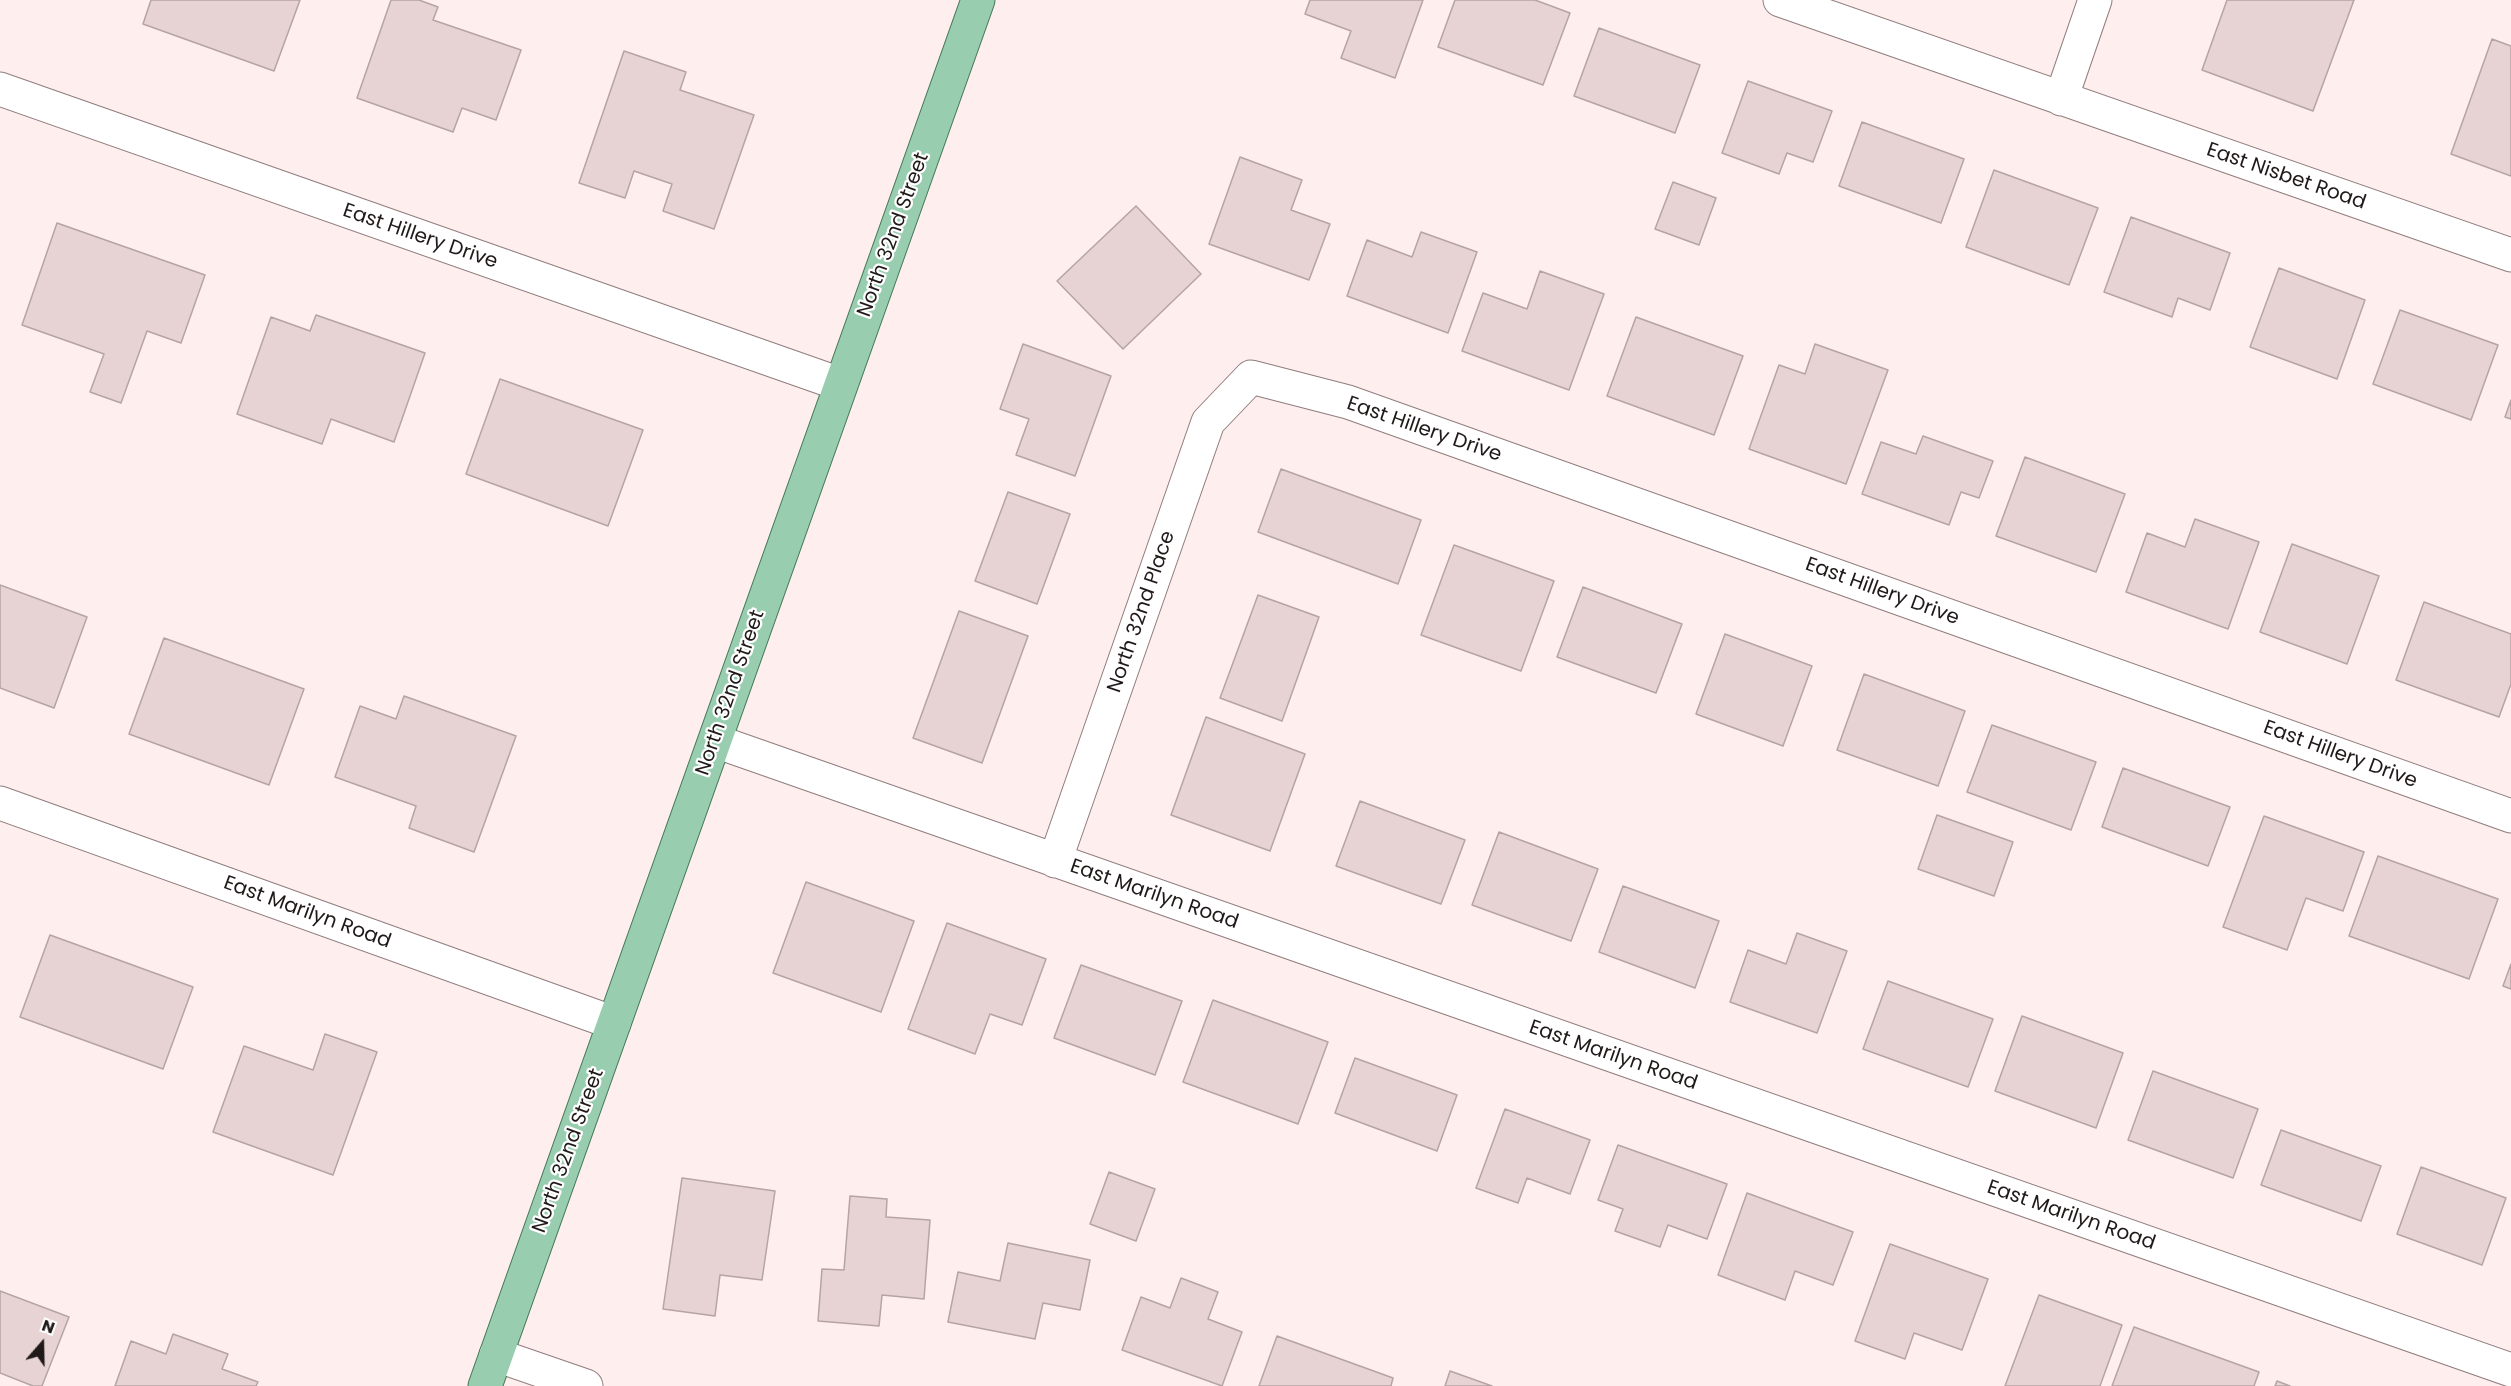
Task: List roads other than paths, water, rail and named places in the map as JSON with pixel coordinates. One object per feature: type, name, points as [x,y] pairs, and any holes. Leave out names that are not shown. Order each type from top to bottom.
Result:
[{"type":"main road","name":"North 32nd Street","points":[[485,1386],[978,0]]},
{"type":"street","name":"East Nisbet Road","points":[[1780,0],[2511,255]]},
{"type":"street","points":[[2061,99],[2095,0]]},
{"type":"street","name":"East Hillery Drive","points":[[0,89],[840,384]]},
{"type":"street","name":"East Hillery Drive","points":[[1251,377],[1348,402],[2511,816]]},
{"type":"street","name":"North 32nd Place","points":[[1055,861],[1208,422],[1251,377]]},
{"type":"street","name":"East Marilyn Road","points":[[715,741],[2511,1370]]},
{"type":"street","name":"East Marilyn Road","points":[[0,803],[614,1023]]},
{"type":"street","points":[[496,1355],[586,1386]]}]
